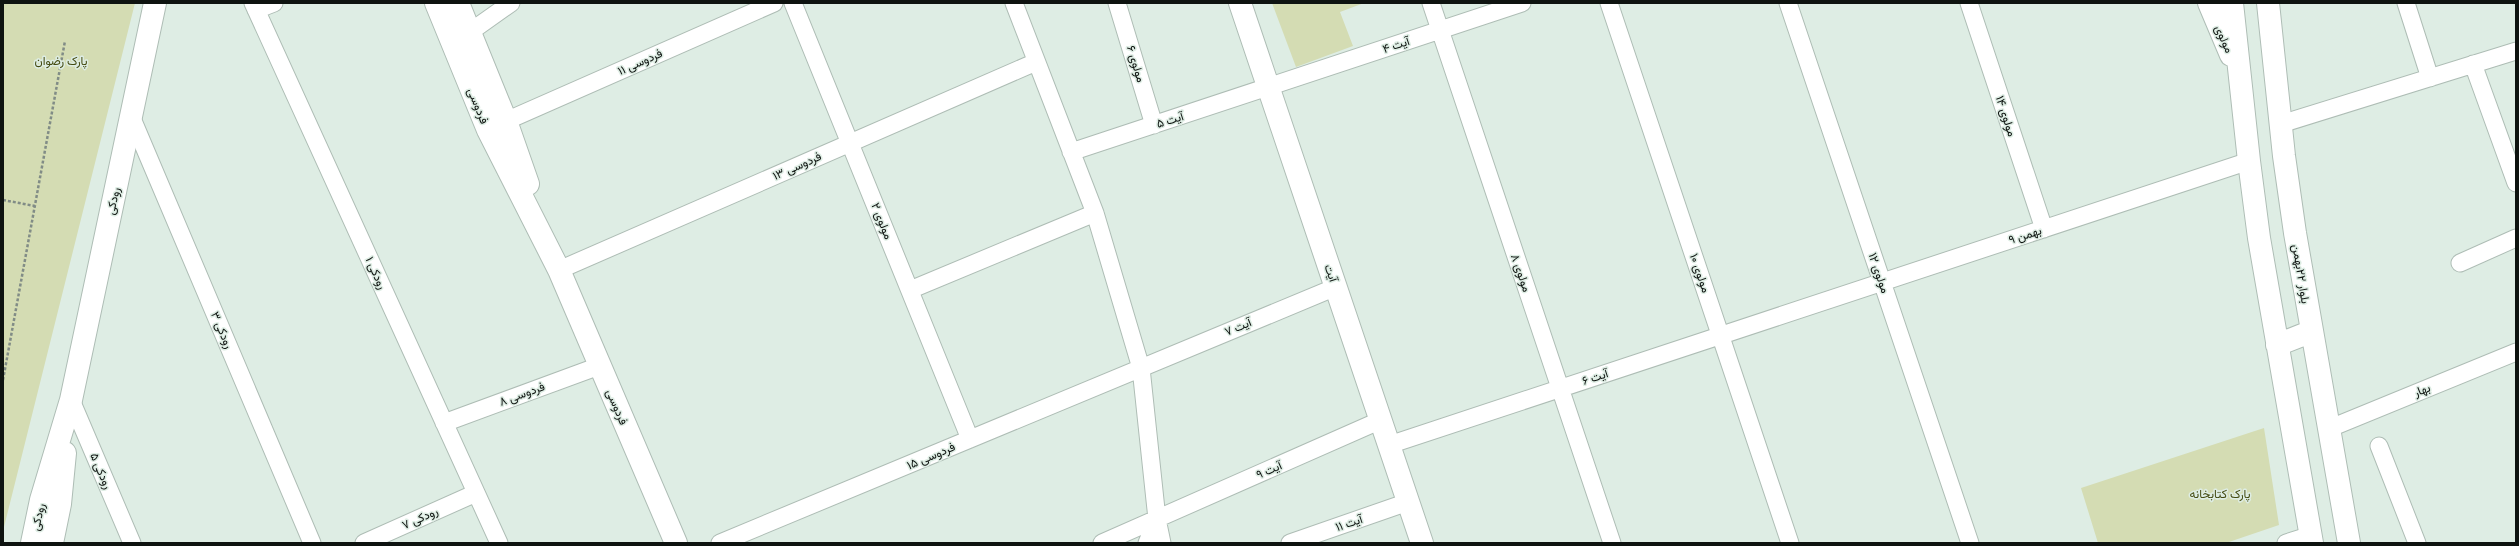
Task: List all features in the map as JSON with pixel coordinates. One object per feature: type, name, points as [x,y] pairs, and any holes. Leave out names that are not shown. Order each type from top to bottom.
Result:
[{"type":"main road","name":"رودکی","points":[[32,543],[41,500],[71,400],[155,3]]},
{"type":"main road","name":"فردوسی","points":[[436,3],[488,130],[559,270]]},
{"type":"main road","name":"فردوسی","points":[[458,3],[506,121],[559,270],[676,543]]},
{"type":"main road","name":"آیت","points":[[1240,3],[1422,543]]},
{"type":"main road","name":"مولوی","points":[[2209,3],[2240,74]]},
{"type":"main road","points":[[2232,3],[2249,161],[2277,345],[2311,539]]},
{"type":"main road","name":"بلوار ۲۲بهمن","points":[[2268,3],[2281,124],[2310,332],[2348,543]]},
{"type":"main road","points":[[2277,345],[2310,332]]},
{"type":"main road","name":"رودکی","points":[[52,543],[60,504],[71,400]]},
{"type":"street","points":[[255,7],[274,3]]},
{"type":"street","points":[[470,32],[511,3]]},
{"type":"street","name":"فردوسی ۱۱","points":[[506,121],[774,3]]},
{"type":"street","name":"مولوی ۲","points":[[794,3],[970,439]]},
{"type":"street","points":[[1014,3],[1095,213],[1141,368],[1157,519],[1162,543]]},
{"type":"street","name":"مولوی ۶","points":[[1117,3],[1154,125]]},
{"type":"street","name":"مولوی ۸","points":[[1431,3],[1612,543]]},
{"type":"street","name":"آیت ۴","points":[[1269,88],[1522,3]]},
{"type":"street","name":"مولوی ۱۰","points":[[1609,3],[1790,543]]},
{"type":"street","name":"مولوی ۱۲","points":[[1788,3],[1970,543]]},
{"type":"street","name":"مولوی ۱۴","points":[[1969,3],[2044,229]]},
{"type":"street","points":[[2406,3],[2430,78]]},
{"type":"street","name":"رودکی ۱","points":[[255,7],[499,543]]},
{"type":"street","points":[[2281,124],[2516,51]]},
{"type":"street","name":"فردوسی ۱۳","points":[[559,270],[1036,62]]},
{"type":"street","points":[[2473,64],[2516,183]]},
{"type":"street","name":"آیت ۵","points":[[1071,152],[1269,88]]},
{"type":"street","name":"رودکی ۳","points":[[131,116],[312,543]]},
{"type":"street","name":"بهمن ۹","points":[[1801,309],[2249,161]]},
{"type":"street","points":[[910,290],[1095,213]]},
{"type":"street","points":[[2460,263],[2516,238]]},
{"type":"street","name":"آیت ۷","points":[[1141,368],[1336,287]]},
{"type":"street","name":"آیت ۶","points":[[1389,445],[1801,309]]},
{"type":"street","name":"بهار","points":[[2328,428],[2516,352]]},
{"type":"street","name":"فردوسی ۸","points":[[444,423],[599,366]]},
{"type":"street","name":"فردوسی ۱۵","points":[[720,543],[1141,368]]},
{"type":"street","name":"رودکی ۵","points":[[71,400],[132,543]]},
{"type":"street","name":"آیت ۹","points":[[1102,543],[1381,420]]},
{"type":"street","points":[[2378,446],[2417,543]]},
{"type":"street","name":"رودکی ۷","points":[[364,543],[476,493]]},
{"type":"street","name":"آیت ۱۱","points":[[1290,543],[1408,502]]},
{"type":"street","points":[[1147,543],[1157,519]]},
{"type":"street","points":[[2286,543],[2311,539]]},
{"type":"path","points":[[3,380],[65,41]]},
{"type":"path","points":[[3,200],[35,206]]},
{"type":"green space","name":"پارک رضوان","points":[[3,3],[135,3],[3,531]]},
{"type":"green space","points":[[1272,3],[1364,3],[1340,12],[1353,46],[1296,67]]},
{"type":"green space","name":"پارک کتابخانه","points":[[2264,428],[2279,525],[2226,543],[2098,543],[2081,488]]}]
